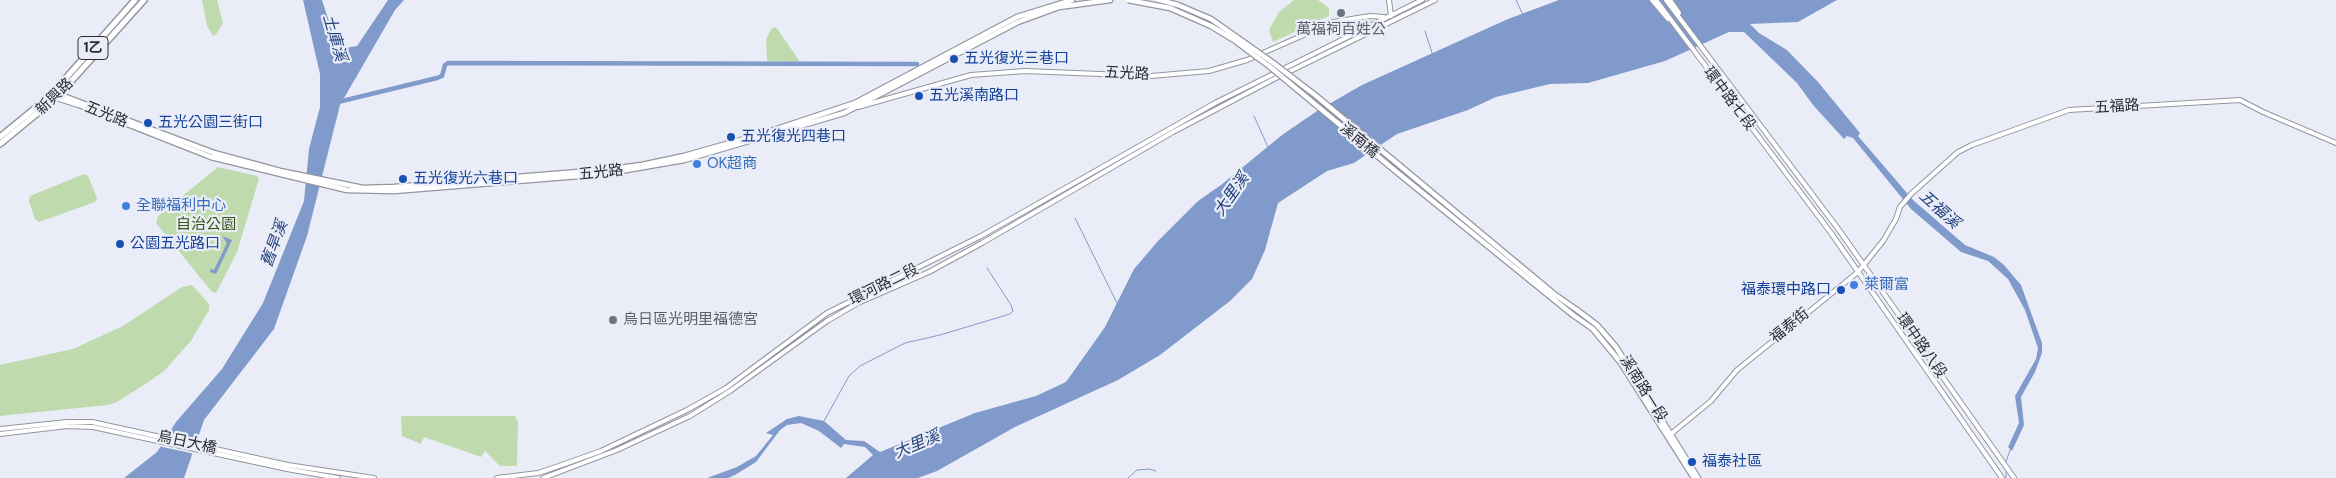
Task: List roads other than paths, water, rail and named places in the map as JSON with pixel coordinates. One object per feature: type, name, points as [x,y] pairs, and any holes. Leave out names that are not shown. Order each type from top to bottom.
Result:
[{"type":"main road","name":"新興路","points":[[0,137],[50,96],[135,0]]},
{"type":"main road","name":"新興路","points":[[0,144],[59,95],[144,0]]},
{"type":"main road","name":"五光路","points":[[857,105],[1017,17],[1072,0]]},
{"type":"main road","name":"五光路","points":[[59,95],[214,153],[294,176],[363,192],[394,192],[603,174],[643,169],[684,160],[763,138],[857,105],[1018,22],[1059,7],[1110,0]]},
{"type":"main road","name":"溪南橋","points":[[1128,0],[1170,8],[1211,26],[1234,40],[1270,66],[1398,174],[1575,313]]},
{"type":"main road","name":"溪南橋","points":[[1160,0],[1178,5],[1211,19],[1252,46],[1316,95],[1575,313]]},
{"type":"main road","points":[[50,96],[59,95]]},
{"type":"main road","name":"溪南路一段","points":[[1575,313],[1593,329],[1611,350],[1698,478]]},
{"type":"main road","name":"溪南路一段","points":[[1575,313],[1597,325],[1616,347],[1671,434],[1694,478]]},
{"type":"street","points":[[1389,0],[1390,20]]},
{"type":"street","name":"環河路二段","points":[[497,478],[538,473],[560,466],[601,451],[687,410],[726,388],[827,313],[981,236],[1174,124],[1384,17],[1422,0]]},
{"type":"street","name":"環河路二段","points":[[543,478],[617,450],[690,416],[730,391],[839,314],[872,296],[929,272],[1052,205],[1174,132],[1272,80],[1390,20],[1435,0]]},
{"type":"street","points":[[1652,0],[1680,32]]},
{"type":"street","name":"環中路七段","points":[[1656,0],[1803,197]]},
{"type":"street","name":"環中路七段","points":[[1666,0],[1809,191]]},
{"type":"street","points":[[1670,0],[1687,28]]},
{"type":"street","name":"五光路","points":[[857,105],[971,75],[1025,71],[1151,76],[1209,71],[1247,60],[1333,22],[1370,16],[1384,17],[1396,24]]},
{"type":"street","name":"五福路","points":[[1902,204],[1958,152],[2055,113],[2069,110],[2240,100],[2263,112],[2336,143]]},
{"type":"street","name":"環中路八段","points":[[1809,191],[2014,478]]},
{"type":"street","name":"環中路八段","points":[[1803,197],[1858,272],[2002,478]]},
{"type":"street","name":"福泰街","points":[[1671,434],[1711,401],[1737,370],[1858,272],[1883,241],[1902,204]]},
{"type":"street","name":"烏日大橋","points":[[0,429],[67,422],[92,422],[287,467],[374,478]]},
{"type":"street","name":"烏日大橋","points":[[0,434],[68,426],[93,427],[338,478]]},
{"type":"street","points":[[1665,432],[1671,434]]},
{"type":"water","name":"土庫溪","points":[[303,0],[322,0],[338,49],[357,46],[388,0],[404,0],[395,10],[340,105],[307,236],[274,329],[204,420],[184,478],[124,478],[157,452],[176,422],[222,369],[263,303],[304,201],[309,149],[320,107],[320,74]]},
{"type":"water","name":"大里溪","points":[[1559,0],[1837,0],[1798,22],[1750,24],[1759,33],[1787,50],[1818,82],[1860,133],[1858,136],[1913,200],[1965,245],[1994,257],[2004,265],[2021,285],[2042,343],[2042,353],[2035,372],[2021,397],[2024,425],[2012,451],[2008,447],[2019,423],[2015,396],[2036,359],[2038,348],[2025,310],[2008,279],[1988,261],[1961,252],[1911,209],[1853,138],[1847,136],[1844,139],[1813,105],[1797,83],[1744,32],[1729,32],[1665,61],[1588,83],[1550,84],[1496,97],[1468,110],[1397,134],[1354,163],[1327,171],[1278,203],[1265,250],[1252,279],[1230,301],[1160,355],[1118,380],[1015,427],[937,471],[918,478],[846,478],[873,455],[865,447],[844,444],[841,448],[819,431],[801,423],[787,425],[780,430],[756,462],[735,475],[728,478],[707,478],[737,467],[756,456],[773,435],[766,433],[787,419],[799,416],[824,421],[846,440],[864,441],[880,452],[975,413],[1036,396],[1066,382],[1105,327],[1134,269],[1158,241],[1198,201],[1221,185],[1282,135],[1317,111],[1362,85],[1508,19]]},
{"type":"water","points":[[222,236],[232,240],[216,274],[210,272],[211,269],[214,270],[227,243]]},
{"type":"waterway","points":[[1516,0],[1523,15]]},
{"type":"waterway","points":[[1425,31],[1433,56]]},
{"type":"waterway","points":[[338,102],[437,78],[442,76],[445,65],[448,63],[917,64]]},
{"type":"waterway","points":[[1254,116],[1268,147]]},
{"type":"waterway","points":[[1075,218],[1118,305]]},
{"type":"waterway","points":[[824,421],[849,376],[860,366],[905,343],[940,335],[1010,314],[1013,311],[1011,305],[987,268]]},
{"type":"waterway","name":"五福溪","points":[[2006,462],[2011,447]]},
{"type":"waterway","points":[[1128,478],[1137,470],[1149,469],[1156,471]]},
{"type":"waterway","name":"五福溪","points":[[2006,469],[2006,478]]},
{"type":"place","name":"萬福祠百姓公","points":[[1341,13]]},
{"type":"place","name":"五光復光三巷口","points":[[954,59]]},
{"type":"place","name":"五光溪南路口","points":[[919,96]]},
{"type":"place","name":"五光公園三街口","points":[[148,123]]},
{"type":"place","name":"五光復光四巷口","points":[[731,137]]},
{"type":"place","name":"OK超商","points":[[697,164]]},
{"type":"place","name":"五光復光六巷口","points":[[403,179]]},
{"type":"place","name":"全聯福利中心","points":[[126,206]]},
{"type":"place","name":"公園五光路口","points":[[120,244]]},
{"type":"place","name":"萊爾富","points":[[1854,285]]},
{"type":"place","name":"福泰環中路口","points":[[1841,290]]},
{"type":"place","name":"烏日區光明里福德宮","points":[[613,320]]},
{"type":"place","name":"福泰社區","points":[[1692,462]]},
{"type":"park label","name":"自治公園","points":[[206,225]]},
{"type":"water label","name":"舊旱溪","points":[[275,244]]}]
